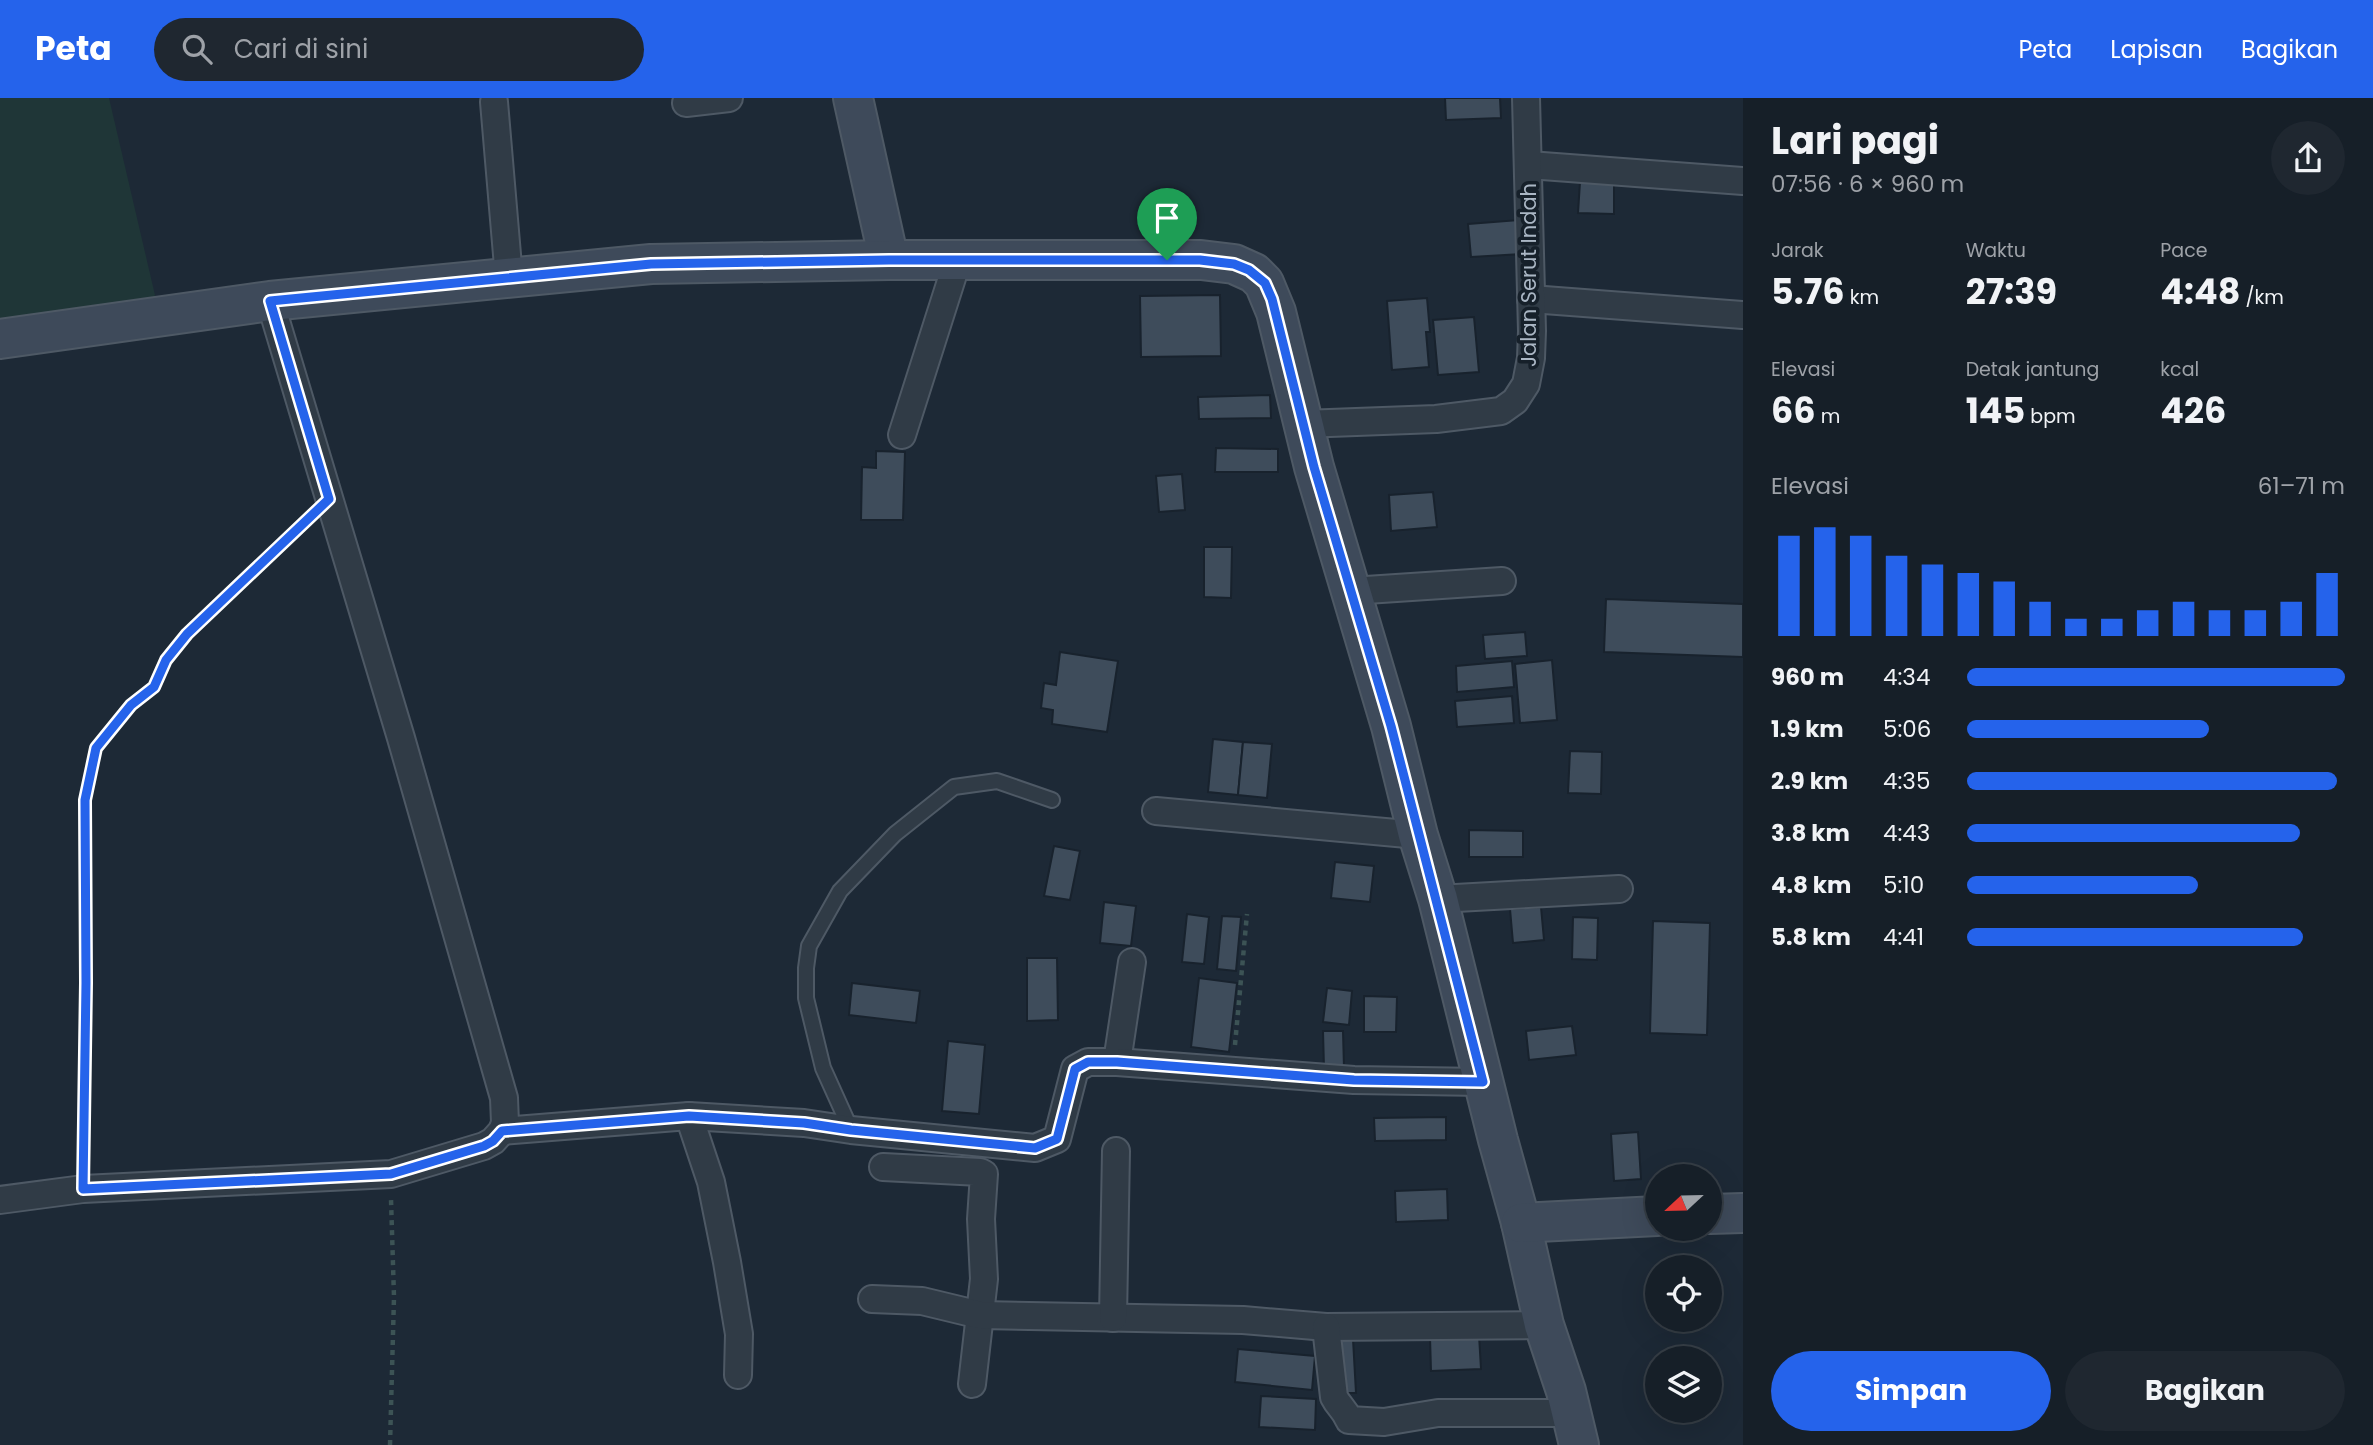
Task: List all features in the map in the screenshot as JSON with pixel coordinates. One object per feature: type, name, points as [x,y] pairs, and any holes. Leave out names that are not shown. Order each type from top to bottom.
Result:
[{"type":"street","points":[[686,103],[729,98]]},
{"type":"street","points":[[853,98],[889,260]]},
{"type":"street","name":"Jalan Serut Indah","points":[[1303,424],[1436,419],[1501,411],[1515,401],[1526,384],[1531,358],[1526,98]]},
{"type":"street","points":[[494,102],[509,278]]},
{"type":"street","points":[[1529,165],[1743,181]]},
{"type":"street","points":[[0,339],[270,301],[651,264],[889,260],[1200,260],[1234,264],[1249,270],[1265,283],[1272,299],[1303,424],[1438,899],[1521,1223],[1544,1325],[1575,1429],[1438,1413],[1385,1433],[1349,1420],[1345,1409],[1338,1404],[1332,1387],[1326,1327]]},
{"type":"street","points":[[902,435],[958,260]]},
{"type":"street","points":[[1531,299],[1743,315]]},
{"type":"street","points":[[0,1200],[83,1189],[391,1174],[484,1146],[493,1141],[505,1123],[503,1098],[490,1044],[270,301]]},
{"type":"street","points":[[1351,592],[1502,581]]},
{"type":"street","points":[[1156,811],[1418,835]]},
{"type":"street","points":[[1438,899],[1619,889]]},
{"type":"street","points":[[1117,1062],[1132,962]]},
{"type":"street","points":[[502,1131],[689,1116],[804,1123],[1035,1148],[1057,1139],[1075,1069],[1088,1062],[1354,1080],[1483,1082]]},
{"type":"street","points":[[689,1116],[711,1182],[727,1262],[739,1334],[738,1375]]},
{"type":"street","points":[[1113,1318],[1116,1151]]},
{"type":"street","points":[[883,1167],[981,1171],[984,1174],[981,1219],[984,1279],[972,1384]]},
{"type":"street","points":[[1722,1214],[1743,1213]]},
{"type":"street","points":[[1521,1223],[1645,1217]]},
{"type":"street","points":[[872,1299],[922,1301],[980,1315],[1243,1320],[1326,1327],[1544,1325]]},
{"type":"lane","points":[[851,1130],[823,1068],[806,998],[809,946],[840,891],[895,834],[954,787],[997,781],[1052,800]]},
{"type":"path","points":[[83,1189],[85,800],[96,748],[131,705],[154,687],[166,660],[187,634],[329,499]]},
{"type":"path","points":[[1232,1070],[1247,914]]},
{"type":"path","points":[[390,1445],[394,1297],[391,1174]]},
{"type":"green space","points":[[0,98],[109,98],[158,308],[0,326]]},
{"type":"building","points":[[1445,98],[1500,98],[1501,118],[1446,120]]},
{"type":"building","points":[[1580,182],[1614,183],[1614,214],[1578,213]]},
{"type":"building","points":[[1519,220],[1522,254],[1471,257],[1468,224]]},
{"type":"building","points":[[1220,295],[1221,356],[1141,357],[1140,296]]},
{"type":"building","points":[[1427,298],[1429,367],[1392,370],[1387,301]]},
{"type":"building","points":[[1474,317],[1479,372],[1438,375],[1433,320]]},
{"type":"building","points":[[1270,395],[1271,418],[1199,419],[1198,397]]},
{"type":"building","points":[[1216,448],[1278,449],[1278,472],[1215,472]]},
{"type":"building","points":[[876,451],[905,452],[903,520],[861,520],[862,467],[876,468]]},
{"type":"building","points":[[1182,474],[1185,510],[1159,512],[1156,476]]},
{"type":"building","points":[[1433,492],[1437,527],[1391,531],[1389,495]]},
{"type":"building","points":[[1204,547],[1232,547],[1231,598],[1204,597]]},
{"type":"building","points":[[1606,599],[1743,604],[1743,657],[1604,652]]},
{"type":"building","points":[[1525,632],[1527,656],[1485,659],[1483,635]]},
{"type":"building","points":[[1060,652],[1118,661],[1107,732],[1052,724],[1053,710],[1041,708],[1044,683],[1056,685]]},
{"type":"building","points":[[1552,660],[1557,720],[1520,723],[1515,664]]},
{"type":"building","points":[[1512,661],[1514,687],[1457,692],[1456,666]]},
{"type":"building","points":[[1512,696],[1514,723],[1457,727],[1455,701]]},
{"type":"building","points":[[1213,739],[1243,742],[1238,795],[1208,792]]},
{"type":"building","points":[[1243,742],[1272,744],[1267,798],[1238,795]]},
{"type":"building","points":[[1570,751],[1602,752],[1601,794],[1568,793]]},
{"type":"building","points":[[1469,830],[1523,831],[1523,857],[1469,857]]},
{"type":"building","points":[[1054,846],[1080,851],[1070,900],[1044,896]]},
{"type":"building","points":[[1335,862],[1374,866],[1370,902],[1331,898]]},
{"type":"building","points":[[1104,902],[1136,906],[1131,946],[1100,943]]},
{"type":"building","points":[[1541,907],[1544,940],[1513,943],[1510,909]]},
{"type":"building","points":[[1187,914],[1209,917],[1204,964],[1182,962]]},
{"type":"building","points":[[1222,916],[1241,917],[1236,971],[1217,969]]},
{"type":"building","points":[[1573,917],[1598,918],[1597,960],[1572,959]]},
{"type":"building","points":[[1653,921],[1710,923],[1707,1035],[1650,1033]]},
{"type":"building","points":[[1027,958],[1057,958],[1058,1020],[1027,1021]]},
{"type":"building","points":[[1199,978],[1237,983],[1229,1052],[1191,1047]]},
{"type":"building","points":[[852,983],[920,991],[916,1023],[849,1015]]},
{"type":"building","points":[[1327,988],[1352,991],[1349,1025],[1323,1022]]},
{"type":"building","points":[[1364,996],[1397,997],[1396,1032],[1364,1032]]},
{"type":"building","points":[[1572,1026],[1576,1055],[1529,1060],[1526,1031]]},
{"type":"building","points":[[1323,1031],[1343,1031],[1344,1068],[1324,1069]]},
{"type":"building","points":[[948,1041],[985,1045],[979,1114],[942,1111]]},
{"type":"building","points":[[1446,1117],[1446,1140],[1375,1141],[1374,1118]]},
{"type":"building","points":[[1638,1132],[1641,1179],[1614,1181],[1611,1134]]},
{"type":"building","points":[[1447,1189],[1448,1220],[1396,1222],[1395,1191]]},
{"type":"building","points":[[1479,1335],[1481,1369],[1431,1371],[1430,1337]]},
{"type":"building","points":[[1336,1339],[1353,1339],[1356,1393],[1339,1393]]},
{"type":"building","points":[[1238,1349],[1315,1356],[1312,1390],[1235,1382]]},
{"type":"building","points":[[1261,1396],[1316,1399],[1315,1430],[1259,1427]]},
{"type":"route","points":[[889,260],[1167,260],[1200,260],[1240,266],[1265,283],[1272,299],[1314,467],[1391,726],[1418,835],[1438,899],[1483,1082],[1354,1080],[1088,1062],[1075,1069],[1057,1139],[1035,1148],[804,1123],[689,1116],[502,1131],[484,1146],[391,1174],[83,1189],[85,800],[96,748],[131,705],[154,687],[166,660],[187,634],[329,499],[270,301],[651,264],[889,260]]}]
